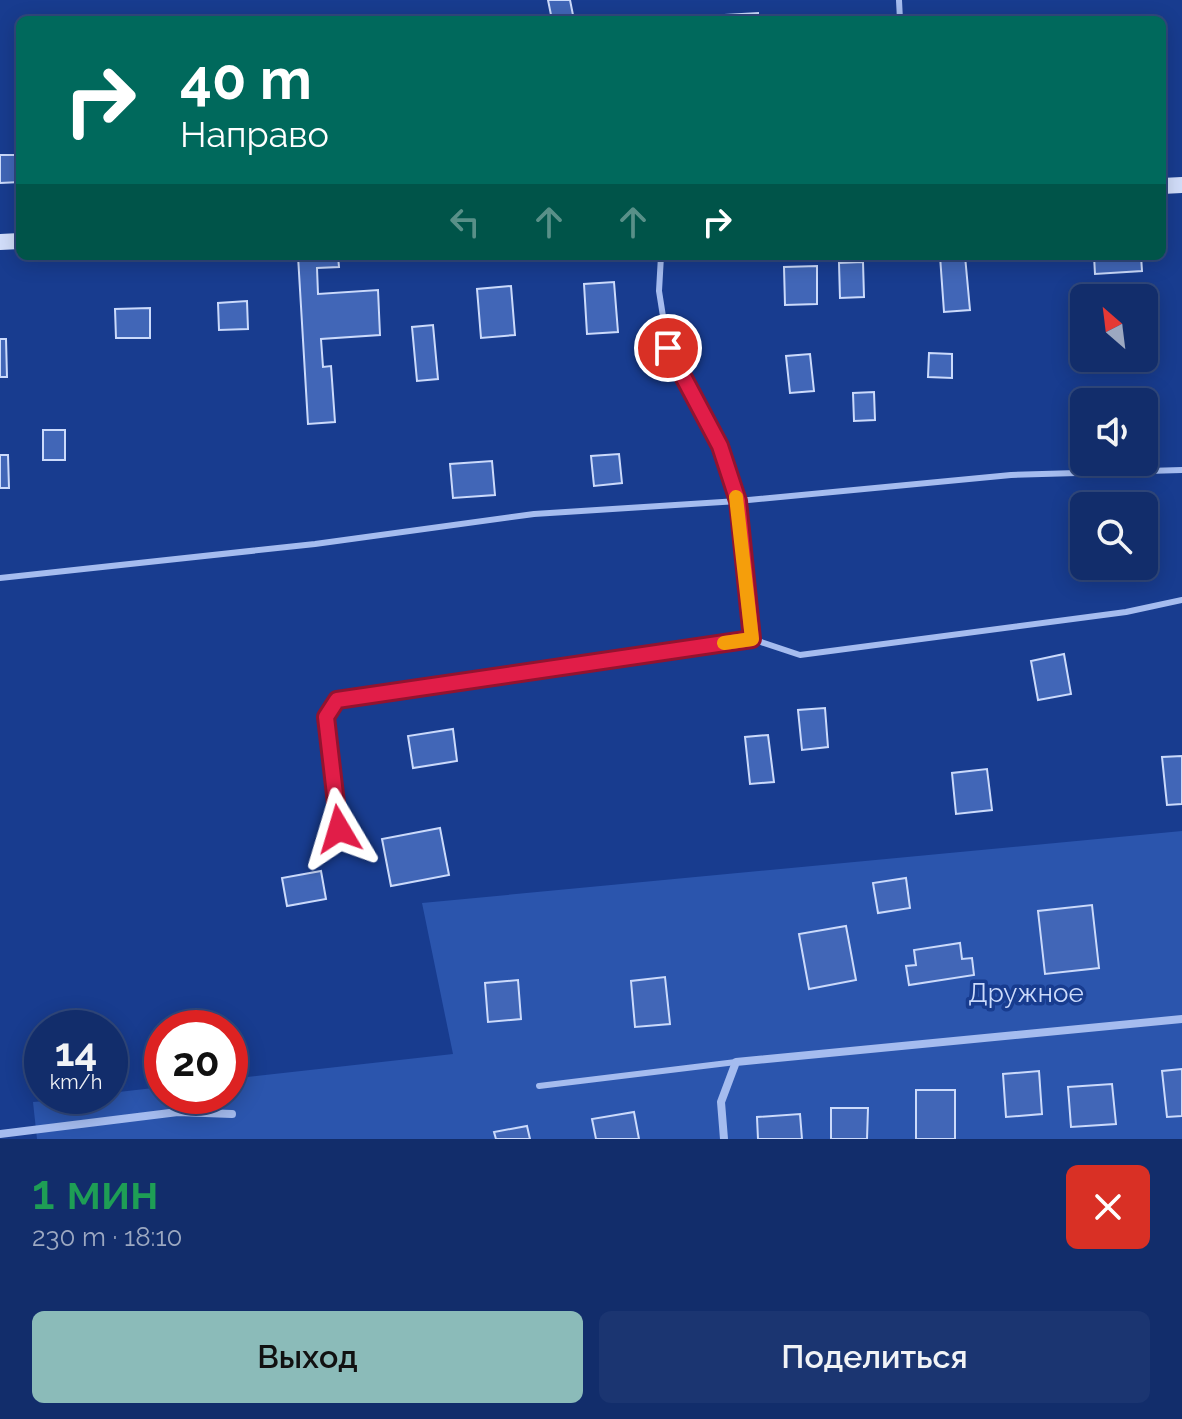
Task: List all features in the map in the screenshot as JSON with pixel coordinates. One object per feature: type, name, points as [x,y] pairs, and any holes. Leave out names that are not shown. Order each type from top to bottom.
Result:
[{"type":"street","points":[[724,1139],[721,1102],[736,1062],[1182,1019]]},
{"type":"street","points":[[0,1134],[162,1114]]},
{"type":"lane","points":[[661,260],[659,291],[668,348],[720,446],[738,501],[752,639]]},
{"type":"lane","points":[[0,578],[315,544],[534,514],[738,501],[1011,475],[1182,470]]},
{"type":"lane","points":[[339,829],[326,717],[337,700],[752,639],[800,655],[1126,612],[1182,600]]},
{"type":"lane","points":[[539,1086],[736,1062]]},
{"type":"green space","name":"Дружное","points":[[1182,831],[1182,1139],[37,1139],[34,1114],[128,1114],[128,1091],[144,1089],[144,1114],[248,1114],[248,1077],[453,1054],[422,903]]},
{"type":"building","points":[[548,0],[570,0],[573,16],[551,16]]},
{"type":"building","points":[[758,13],[758,16],[708,16]]},
{"type":"building","points":[[0,155],[16,155],[16,182],[0,183]]},
{"type":"building","points":[[298,260],[338,260],[339,267],[317,268],[318,294],[378,290],[380,335],[321,339],[323,367],[331,366],[335,422],[308,424]]},
{"type":"building","points":[[940,260],[965,260],[970,310],[944,312]]},
{"type":"building","points":[[1094,260],[1141,260],[1142,271],[1095,274]]},
{"type":"building","points":[[863,262],[864,297],[840,298],[839,263]]},
{"type":"building","points":[[817,266],[817,304],[785,305],[784,267]]},
{"type":"building","points":[[614,282],[618,332],[587,334],[584,284]]},
{"type":"building","points":[[511,286],[515,335],[481,338],[477,289]]},
{"type":"building","points":[[247,301],[248,329],[219,330],[218,303]]},
{"type":"building","points":[[150,308],[150,338],[116,338],[115,309]]},
{"type":"building","points":[[433,325],[438,379],[417,381],[412,327]]},
{"type":"building","points":[[0,339],[6,339],[7,377],[0,377]]},
{"type":"building","points":[[929,353],[952,354],[952,378],[928,377]]},
{"type":"building","points":[[810,354],[814,391],[790,393],[786,356]]},
{"type":"building","points":[[874,392],[875,420],[854,421],[853,393]]},
{"type":"building","points":[[43,430],[65,430],[65,460],[43,460]]},
{"type":"building","points":[[619,454],[622,483],[594,486],[591,456]]},
{"type":"building","points":[[0,455],[8,455],[9,488],[0,488]]},
{"type":"building","points":[[492,461],[495,495],[453,498],[450,464]]},
{"type":"building","points":[[1064,654],[1071,694],[1038,700],[1031,661]]},
{"type":"building","points":[[825,708],[828,747],[802,750],[798,710]]},
{"type":"building","points":[[453,729],[457,761],[413,768],[408,736]]},
{"type":"building","points":[[768,735],[774,782],[750,784],[745,737]]},
{"type":"building","points":[[1182,756],[1182,804],[1167,805],[1162,757]]},
{"type":"building","points":[[987,769],[992,810],[956,814],[952,773]]},
{"type":"building","points":[[440,828],[449,875],[391,886],[382,839]]},
{"type":"building","points":[[321,871],[326,899],[287,906],[282,878]]},
{"type":"building","points":[[906,878],[910,908],[878,913],[873,883]]},
{"type":"building","points":[[1092,905],[1099,968],[1045,974],[1038,911]]},
{"type":"building","points":[[846,926],[856,980],[809,989],[799,934]]},
{"type":"building","points":[[960,943],[962,959],[972,958],[974,975],[909,985],[906,966],[916,965],[914,950]]},
{"type":"building","points":[[665,977],[670,1024],[635,1027],[631,981]]},
{"type":"building","points":[[518,980],[521,1019],[488,1022],[485,983]]},
{"type":"building","points":[[1182,1069],[1182,1116],[1167,1117],[1162,1071]]},
{"type":"building","points":[[1039,1071],[1042,1114],[1006,1117],[1003,1074]]},
{"type":"building","points":[[1112,1084],[1116,1124],[1071,1127],[1068,1087]]},
{"type":"building","points":[[916,1090],[955,1090],[955,1139],[916,1139]]},
{"type":"building","points":[[831,1108],[868,1108],[867,1139],[831,1139]]},
{"type":"building","points":[[634,1112],[639,1139],[596,1139],[592,1119]]},
{"type":"building","points":[[800,1114],[802,1139],[758,1139],[757,1117]]},
{"type":"building","points":[[527,1126],[530,1139],[496,1139],[494,1132]]},
{"type":"slow traffic","points":[[724,643],[752,639],[736,497]]},
{"type":"route","points":[[339,829],[326,717],[337,700],[752,639],[738,501],[720,446],[668,348]]}]
